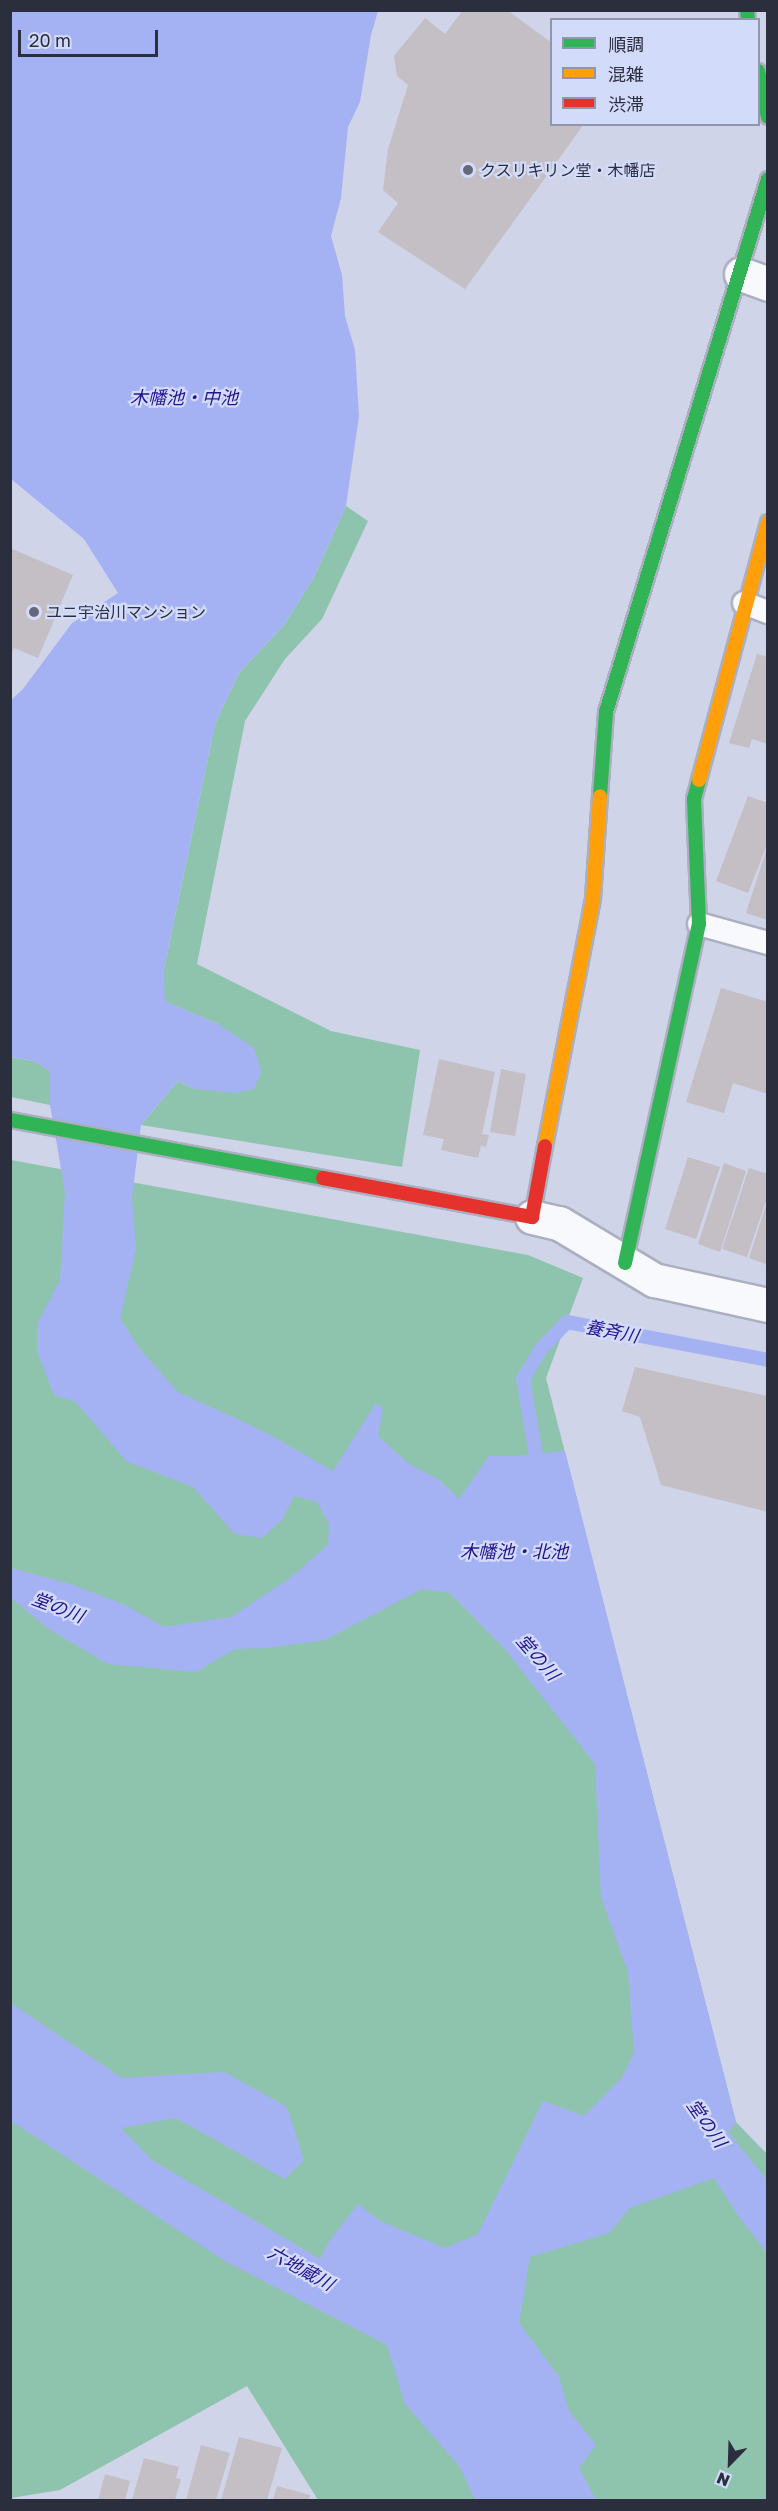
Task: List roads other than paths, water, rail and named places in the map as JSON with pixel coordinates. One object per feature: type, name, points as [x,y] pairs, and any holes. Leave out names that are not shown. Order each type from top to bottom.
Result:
[{"type":"street","points":[[760,76],[768,117]]},
{"type":"street","points":[[532,1217],[593,898],[606,712],[754,279],[768,179]]},
{"type":"street","points":[[625,1263],[699,924],[694,799],[744,603],[768,522]]},
{"type":"street","points":[[10,1120],[559,1223],[654,1280],[768,1305]]},
{"type":"lane","points":[[744,603],[768,612]]},
{"type":"lane","points":[[699,924],[768,943]]},
{"type":"water","points":[[11,11],[378,11],[371,35],[360,102],[348,127],[341,198],[331,236],[342,275],[345,316],[355,350],[359,416],[346,506],[313,579],[284,625],[239,673],[215,724],[164,969],[165,1001],[218,1024],[254,1048],[261,1072],[254,1089],[236,1093],[195,1089],[178,1081],[141,1125],[132,1198],[136,1249],[120,1318],[139,1348],[178,1392],[263,1431],[333,1471],[376,1403],[383,1409],[378,1436],[409,1464],[438,1479],[459,1499],[489,1456],[565,1451],[736,2122],[728,2132],[768,2181],[767,2253],[739,2217],[714,2178],[630,2208],[609,2233],[530,2257],[519,2323],[559,2377],[569,2411],[596,2445],[579,2468],[596,2500],[475,2500],[460,2467],[405,2404],[387,2345],[225,2261],[11,2121],[11,2003],[122,2078],[224,2072],[287,2107],[304,2160],[285,2179],[176,2118],[121,2128],[152,2160],[320,2259],[330,2240],[358,2204],[380,2221],[445,2248],[478,2234],[543,2101],[584,2116],[623,2076],[634,2052],[628,1972],[601,1897],[595,1764],[504,1648],[450,1593],[422,1589],[325,1640],[266,1648],[235,1649],[196,1672],[108,1664],[49,1629],[11,1598],[11,1568],[71,1584],[125,1605],[164,1627],[231,1617],[290,1578],[328,1545],[329,1524],[317,1502],[294,1496],[282,1520],[262,1538],[235,1534],[193,1487],[126,1461],[76,1402],[54,1395],[37,1351],[37,1324],[60,1280],[65,1192],[50,1105],[50,1071],[34,1061],[11,1057],[10,701],[23,689],[72,623],[118,593],[84,539],[11,479]]},
{"type":"waterway","name":"養斉川","points":[[536,1455],[523,1379],[541,1349],[567,1322],[768,1360]]},
{"type":"place","name":"クスリキリン堂・木幡店","points":[[468,170]]},
{"type":"place","name":"ユニ宇治川マンション","points":[[34,612]]},
{"type":"water label","name":"木幡池・中池","points":[[184,397]]},
{"type":"water label","name":"木幡池・北池","points":[[514,1551]]},
{"type":"water label","name":"堂の川","points":[[58,1607]]},
{"type":"water label","name":"堂の川","points":[[538,1657]]},
{"type":"water label","name":"堂の川","points":[[707,2123]]},
{"type":"water label","name":"六地蔵川","points":[[301,2268]]}]
